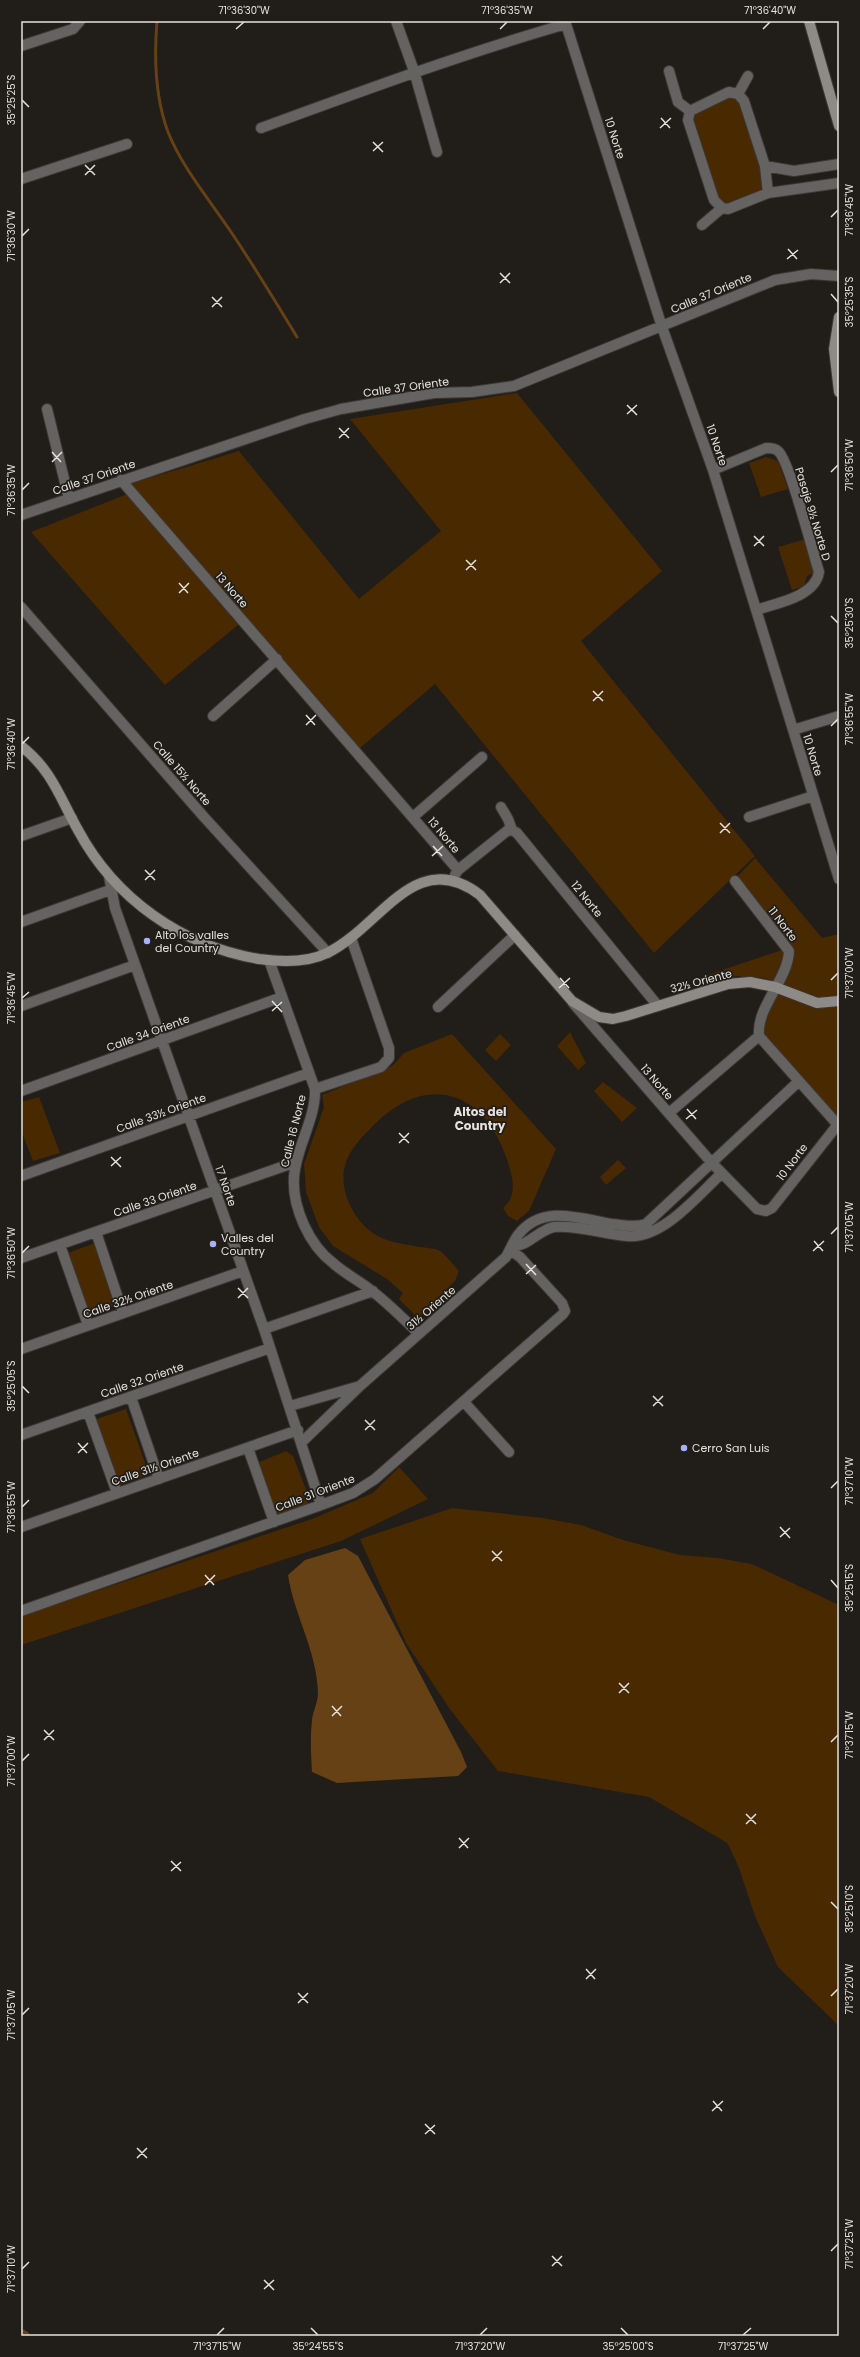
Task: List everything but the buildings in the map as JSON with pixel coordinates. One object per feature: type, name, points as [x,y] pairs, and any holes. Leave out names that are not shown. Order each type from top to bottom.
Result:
[{"type":"street","points":[[21,46],[73,29],[80,21]]},
{"type":"street","points":[[396,21],[414,71],[437,152]]},
{"type":"street","points":[[809,21],[839,126]]},
{"type":"street","points":[[261,128],[414,71],[566,22]]},
{"type":"street","name":"10 Norte","points":[[566,22],[662,326],[713,470],[839,879]]},
{"type":"street","points":[[669,71],[678,102],[690,111]]},
{"type":"street","points":[[738,94],[748,76]]},
{"type":"street","points":[[690,111],[729,92],[738,94],[744,101],[765,166],[768,193]]},
{"type":"street","points":[[690,111],[688,120],[714,200],[722,208],[728,209],[768,193],[839,183]]},
{"type":"street","points":[[21,179],[127,144]]},
{"type":"street","points":[[765,166],[794,171],[839,164]]},
{"type":"street","points":[[702,225],[722,208]]},
{"type":"street","name":"Calle 37 Oriente","points":[[21,513],[305,419],[341,409],[434,393],[472,392],[514,386],[775,280],[811,274],[839,276]]},
{"type":"street","points":[[839,317],[834,349],[839,392]]},
{"type":"street","points":[[47,409],[69,498]]},
{"type":"street","name":"Pasaje 9½ Norte D","points":[[713,470],[766,448],[778,451],[793,485],[819,572],[814,585],[795,596],[756,610]]},
{"type":"street","name":"13 Norte","points":[[122,480],[458,870],[452,880],[464,884],[480,895],[711,1162],[757,1209],[762,1211]]},
{"type":"street","name":"Calle 15½ Norte","points":[[21,607],[204,817],[328,953]]},
{"type":"street","points":[[213,716],[276,659]]},
{"type":"street","points":[[793,730],[839,716]]},
{"type":"street","points":[[21,746],[50,776],[89,850],[109,876],[145,910],[180,933],[228,952],[269,960],[301,960],[328,953],[351,938],[415,885],[434,879],[452,880]]},
{"type":"street","points":[[413,816],[482,757]]},
{"type":"street","points":[[749,817],[814,796]]},
{"type":"street","name":"12 Norte","points":[[500,807],[508,819],[512,830],[517,833],[658,1006]]},
{"type":"street","points":[[21,836],[72,818]]},
{"type":"street","points":[[458,870],[507,831],[512,830]]},
{"type":"street","name":"17 Norte","points":[[109,876],[110,890],[135,965],[244,1271],[322,1505]]},
{"type":"street","name":"11 Norte","points":[[735,881],[789,951],[776,987]]},
{"type":"street","points":[[21,922],[110,890]]},
{"type":"street","points":[[438,1007],[515,935]]},
{"type":"street","points":[[314,1089],[381,1067],[388,1060],[389,1048],[351,938]]},
{"type":"street","name":"Calle 16 Norte","points":[[269,960],[314,1089],[315,1100],[296,1162],[294,1187],[298,1204],[310,1236],[332,1263],[373,1291],[419,1334]]},
{"type":"street","points":[[21,1006],[135,965]]},
{"type":"street","name":"32½ Oriente","points":[[572,1001],[599,1017],[613,1019],[728,984],[750,982],[776,987],[817,1002],[839,1001]]},
{"type":"street","points":[[776,987],[758,1025],[759,1036],[798,1082],[838,1124]]},
{"type":"street","name":"Calle 34 Oriente","points":[[21,1091],[282,997]]},
{"type":"street","points":[[669,1113],[759,1036]]},
{"type":"street","name":"Calle 33½ Oriente","points":[[21,1176],[309,1073]]},
{"type":"street","points":[[643,1231],[653,1219],[711,1162],[798,1082]]},
{"type":"street","name":"10 Norte","points":[[762,1211],[772,1208],[838,1124]]},
{"type":"street","name":"Calle 33 Oriente","points":[[21,1258],[296,1162]]},
{"type":"street","points":[[643,1231],[661,1228],[722,1173]]},
{"type":"street","name":"31½ Oriente","points":[[302,1442],[362,1385],[506,1257],[518,1234],[531,1222],[550,1215],[628,1226],[643,1231]]},
{"type":"street","points":[[96,1232],[123,1313]]},
{"type":"street","points":[[60,1245],[88,1325]]},
{"type":"street","name":"Calle 31 Oriente","points":[[21,1611],[322,1505],[364,1487],[561,1318],[565,1310],[562,1303],[511,1248]]},
{"type":"street","name":"Calle 32½ Oriente","points":[[21,1349],[244,1271]]},
{"type":"street","points":[[264,1329],[373,1291]]},
{"type":"street","name":"Calle 32 Oriente","points":[[21,1435],[270,1348]]},
{"type":"street","name":"31½ Oriente","points":[[290,1406],[362,1385]]},
{"type":"street","points":[[131,1397],[160,1478]]},
{"type":"street","points":[[464,1402],[509,1452]]},
{"type":"street","points":[[88,1412],[117,1494]]},
{"type":"street","name":"Calle 31½ Oriente","points":[[21,1527],[298,1430]]},
{"type":"street","points":[[248,1448],[274,1522]]},
{"type":"shaded area","points":[[729,92],[741,96],[768,193],[728,209],[717,205],[689,115]]},
{"type":"shaded area","points":[[517,393],[662,571],[581,641],[755,856],[654,953],[435,684],[360,748],[130,484],[239,451],[359,599],[441,531],[350,419]]},
{"type":"shaded area","points":[[766,457],[778,461],[788,489],[761,497],[749,463]]},
{"type":"shaded area","points":[[130,493],[244,620],[165,685],[31,532]]},
{"type":"shaded area","points":[[806,539],[815,572],[807,576],[804,586],[792,590],[778,547]]},
{"type":"shaded area","points":[[755,858],[822,938],[839,934],[839,1000],[819,998],[765,978],[736,976],[714,981],[704,976],[791,947],[737,877]]},
{"type":"shaded area","points":[[777,993],[838,1005],[839,1118],[837,1120],[762,1034],[761,1025]]},
{"type":"shaded area","points":[[570,1032],[586,1063],[578,1070],[557,1046]]},
{"type":"shaded area","points":[[452,1034],[556,1149],[529,1211],[517,1221],[508,1216],[503,1208],[511,1197],[513,1186],[507,1160],[497,1137],[484,1118],[469,1105],[452,1097],[434,1094],[414,1098],[395,1108],[375,1124],[357,1143],[347,1160],[343,1179],[345,1193],[350,1206],[363,1225],[377,1236],[393,1242],[438,1250],[446,1256],[459,1271],[455,1281],[418,1318],[399,1299],[403,1293],[387,1279],[333,1246],[319,1227],[306,1192],[304,1164],[324,1107],[322,1095],[392,1066],[404,1053]]},
{"type":"shaded area","points":[[500,1034],[511,1045],[496,1061],[485,1050]]},
{"type":"shaded area","points":[[603,1082],[637,1108],[622,1122],[594,1091]]},
{"type":"shaded area","points":[[39,1097],[60,1153],[33,1161],[21,1130],[21,1102]]},
{"type":"shaded area","points":[[618,1160],[626,1168],[606,1185],[600,1177]]},
{"type":"shaded area","points":[[95,1243],[116,1306],[90,1314],[68,1253]]},
{"type":"shaded area","points":[[126,1409],[149,1474],[117,1486],[94,1420]]},
{"type":"shaded area","points":[[286,1451],[293,1456],[309,1497],[307,1508],[276,1515],[257,1463]]},
{"type":"shaded area","points":[[399,1467],[428,1499],[341,1541],[21,1645],[21,1616],[312,1519],[373,1493]]},
{"type":"shaded area","points":[[452,1508],[543,1518],[581,1525],[623,1540],[680,1555],[718,1558],[752,1564],[839,1605],[839,2026],[778,1967],[755,1916],[739,1868],[728,1844],[649,1797],[498,1771],[449,1708],[406,1643],[360,1539]]},
{"type":"shaded area","points":[[345,1548],[358,1556],[461,1752],[467,1767],[458,1776],[337,1783],[312,1772],[311,1733],[318,1696],[317,1678],[314,1662],[295,1604],[288,1575],[305,1560]]},
{"type":"waterway","points":[[157,21],[156,77],[160,105],[168,132],[180,158],[247,256],[297,337]]},
{"type":"waterway","points":[[21,2334],[25,2336]]},
{"type":"place","name":"Alto los valles del Country","points":[[147,941]]},
{"type":"place","name":"Valles del Country","points":[[213,1244]]},
{"type":"place","name":"Cerro San Luis","points":[[684,1448]]},
{"type":"district","name":"Altos del Country","points":[[480,1118]]}]
